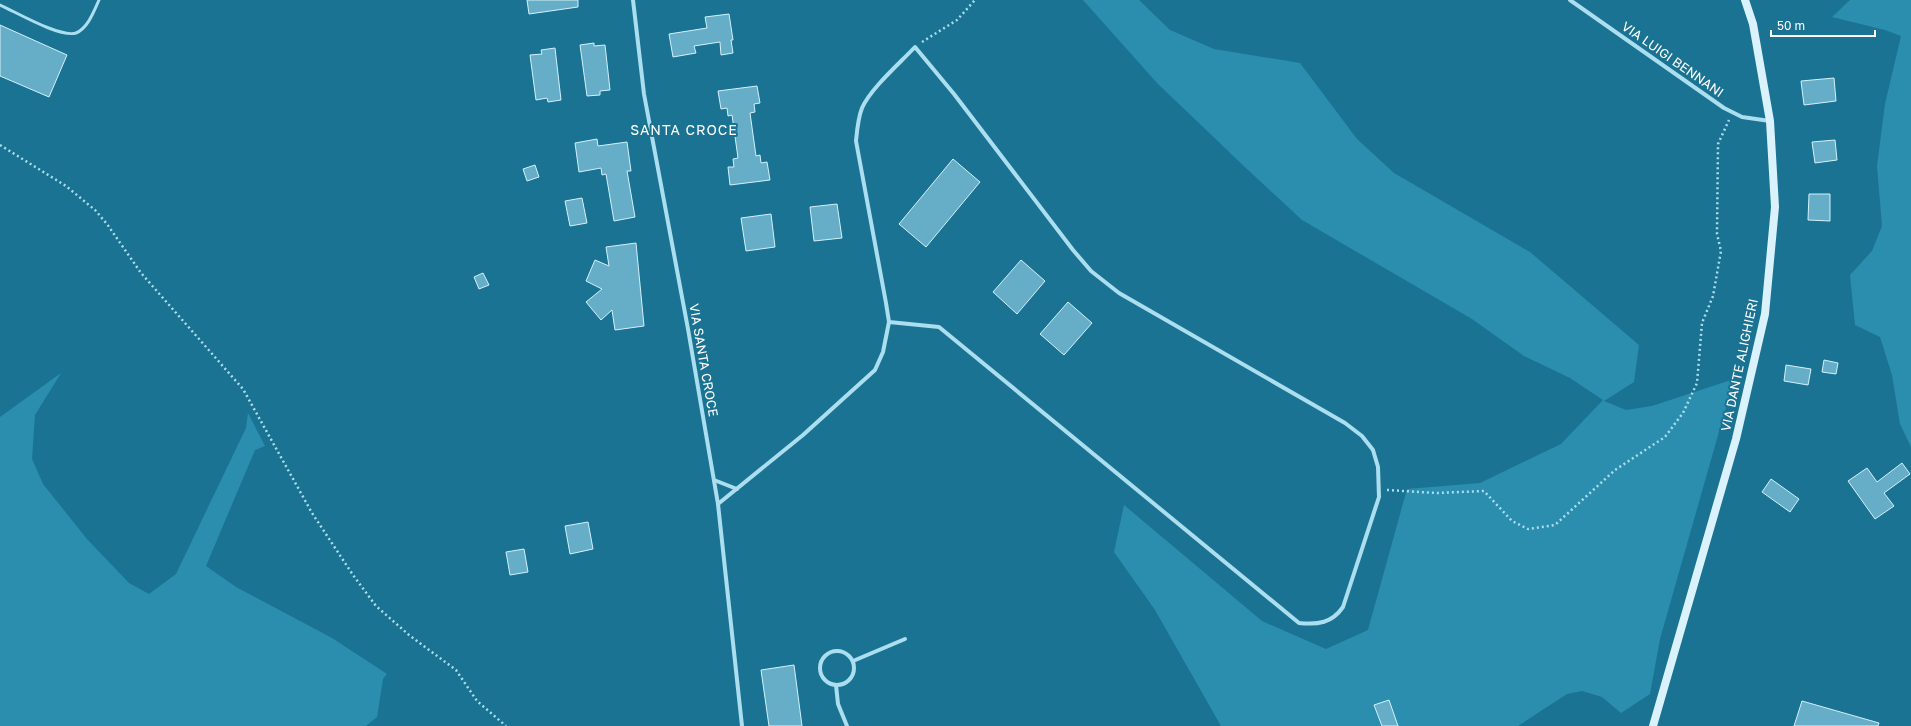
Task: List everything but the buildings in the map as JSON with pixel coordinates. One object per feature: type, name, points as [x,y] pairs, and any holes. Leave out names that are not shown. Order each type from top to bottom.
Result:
[{"type":"main road","name":"VIA DANTE ALIGHIERI","points":[[1653,726],[1736,439],[1765,314],[1775,207],[1770,121],[1753,24],[1745,0]]},
{"type":"street","name":"VIA SANTA CROCE","points":[[632,0],[644,94],[688,329],[718,504],[742,726]]},
{"type":"street","name":"VIA LUIGI BENNANI","points":[[1570,0],[1732,112],[1742,117],[1770,121]]},
{"type":"street","points":[[718,504],[803,436],[876,370],[883,352],[889,322],[856,141],[857,127],[862,108],[873,92],[915,47],[954,94],[1072,250],[1091,271],[1119,293],[1345,423],[1362,436],[1373,450],[1378,466],[1379,498],[1343,607],[1337,615],[1328,621],[1314,625],[1299,622],[939,327],[889,322]]},
{"type":"street","points":[[714,480],[737,489]]},
{"type":"street","points":[[854,661],[905,639]]},
{"type":"street","points":[[835,650],[841,651],[850,656],[854,661],[854,672],[852,678],[848,682],[836,685],[826,681],[822,676],[820,665],[825,655],[835,650]]},
{"type":"street","points":[[836,685],[838,704],[846,726]]},
{"type":"lane","points":[[0,5],[58,31],[69,34],[77,32],[89,22],[99,0]]},
{"type":"path","points":[[915,47],[957,20],[975,0]]},
{"type":"path","points":[[1379,490],[1436,493],[1484,491],[1512,521],[1528,529],[1555,526],[1615,470],[1665,437],[1684,413],[1696,383],[1702,323],[1713,296],[1721,251],[1717,234],[1718,144],[1732,112]]},
{"type":"path","points":[[0,145],[66,186],[95,210],[107,224],[141,273],[243,389],[312,513],[353,575],[376,606],[408,635],[456,670],[477,701],[506,726]]},
{"type":"shaded area","points":[[1083,0],[1139,0],[1170,30],[1214,49],[1300,63],[1357,139],[1394,173],[1530,252],[1639,345],[1634,382],[1604,401],[1626,410],[1652,406],[1734,379],[1660,639],[1650,694],[1621,713],[1602,697],[1582,691],[1567,694],[1518,726],[1221,726],[1155,610],[1114,552],[1124,505],[1262,621],[1326,649],[1368,630],[1407,489],[1480,483],[1561,444],[1603,400],[1570,378],[1524,356],[1472,319],[1302,220],[1157,83]]},
{"type":"shaded area","points":[[1850,0],[1911,0],[1911,447],[1900,424],[1892,375],[1880,337],[1855,325],[1850,275],[1872,251],[1882,226],[1877,166],[1885,104],[1901,36],[1885,30],[1832,17]]},
{"type":"shaded area","points":[[61,373],[35,415],[32,459],[43,484],[87,539],[129,583],[149,594],[176,574],[246,428],[248,413],[265,446],[255,450],[206,566],[236,587],[332,638],[387,674],[383,679],[377,717],[366,726],[0,726],[0,417]]},
{"type":"district","name":"SANTA CROCE","points":[[684,129]]}]
